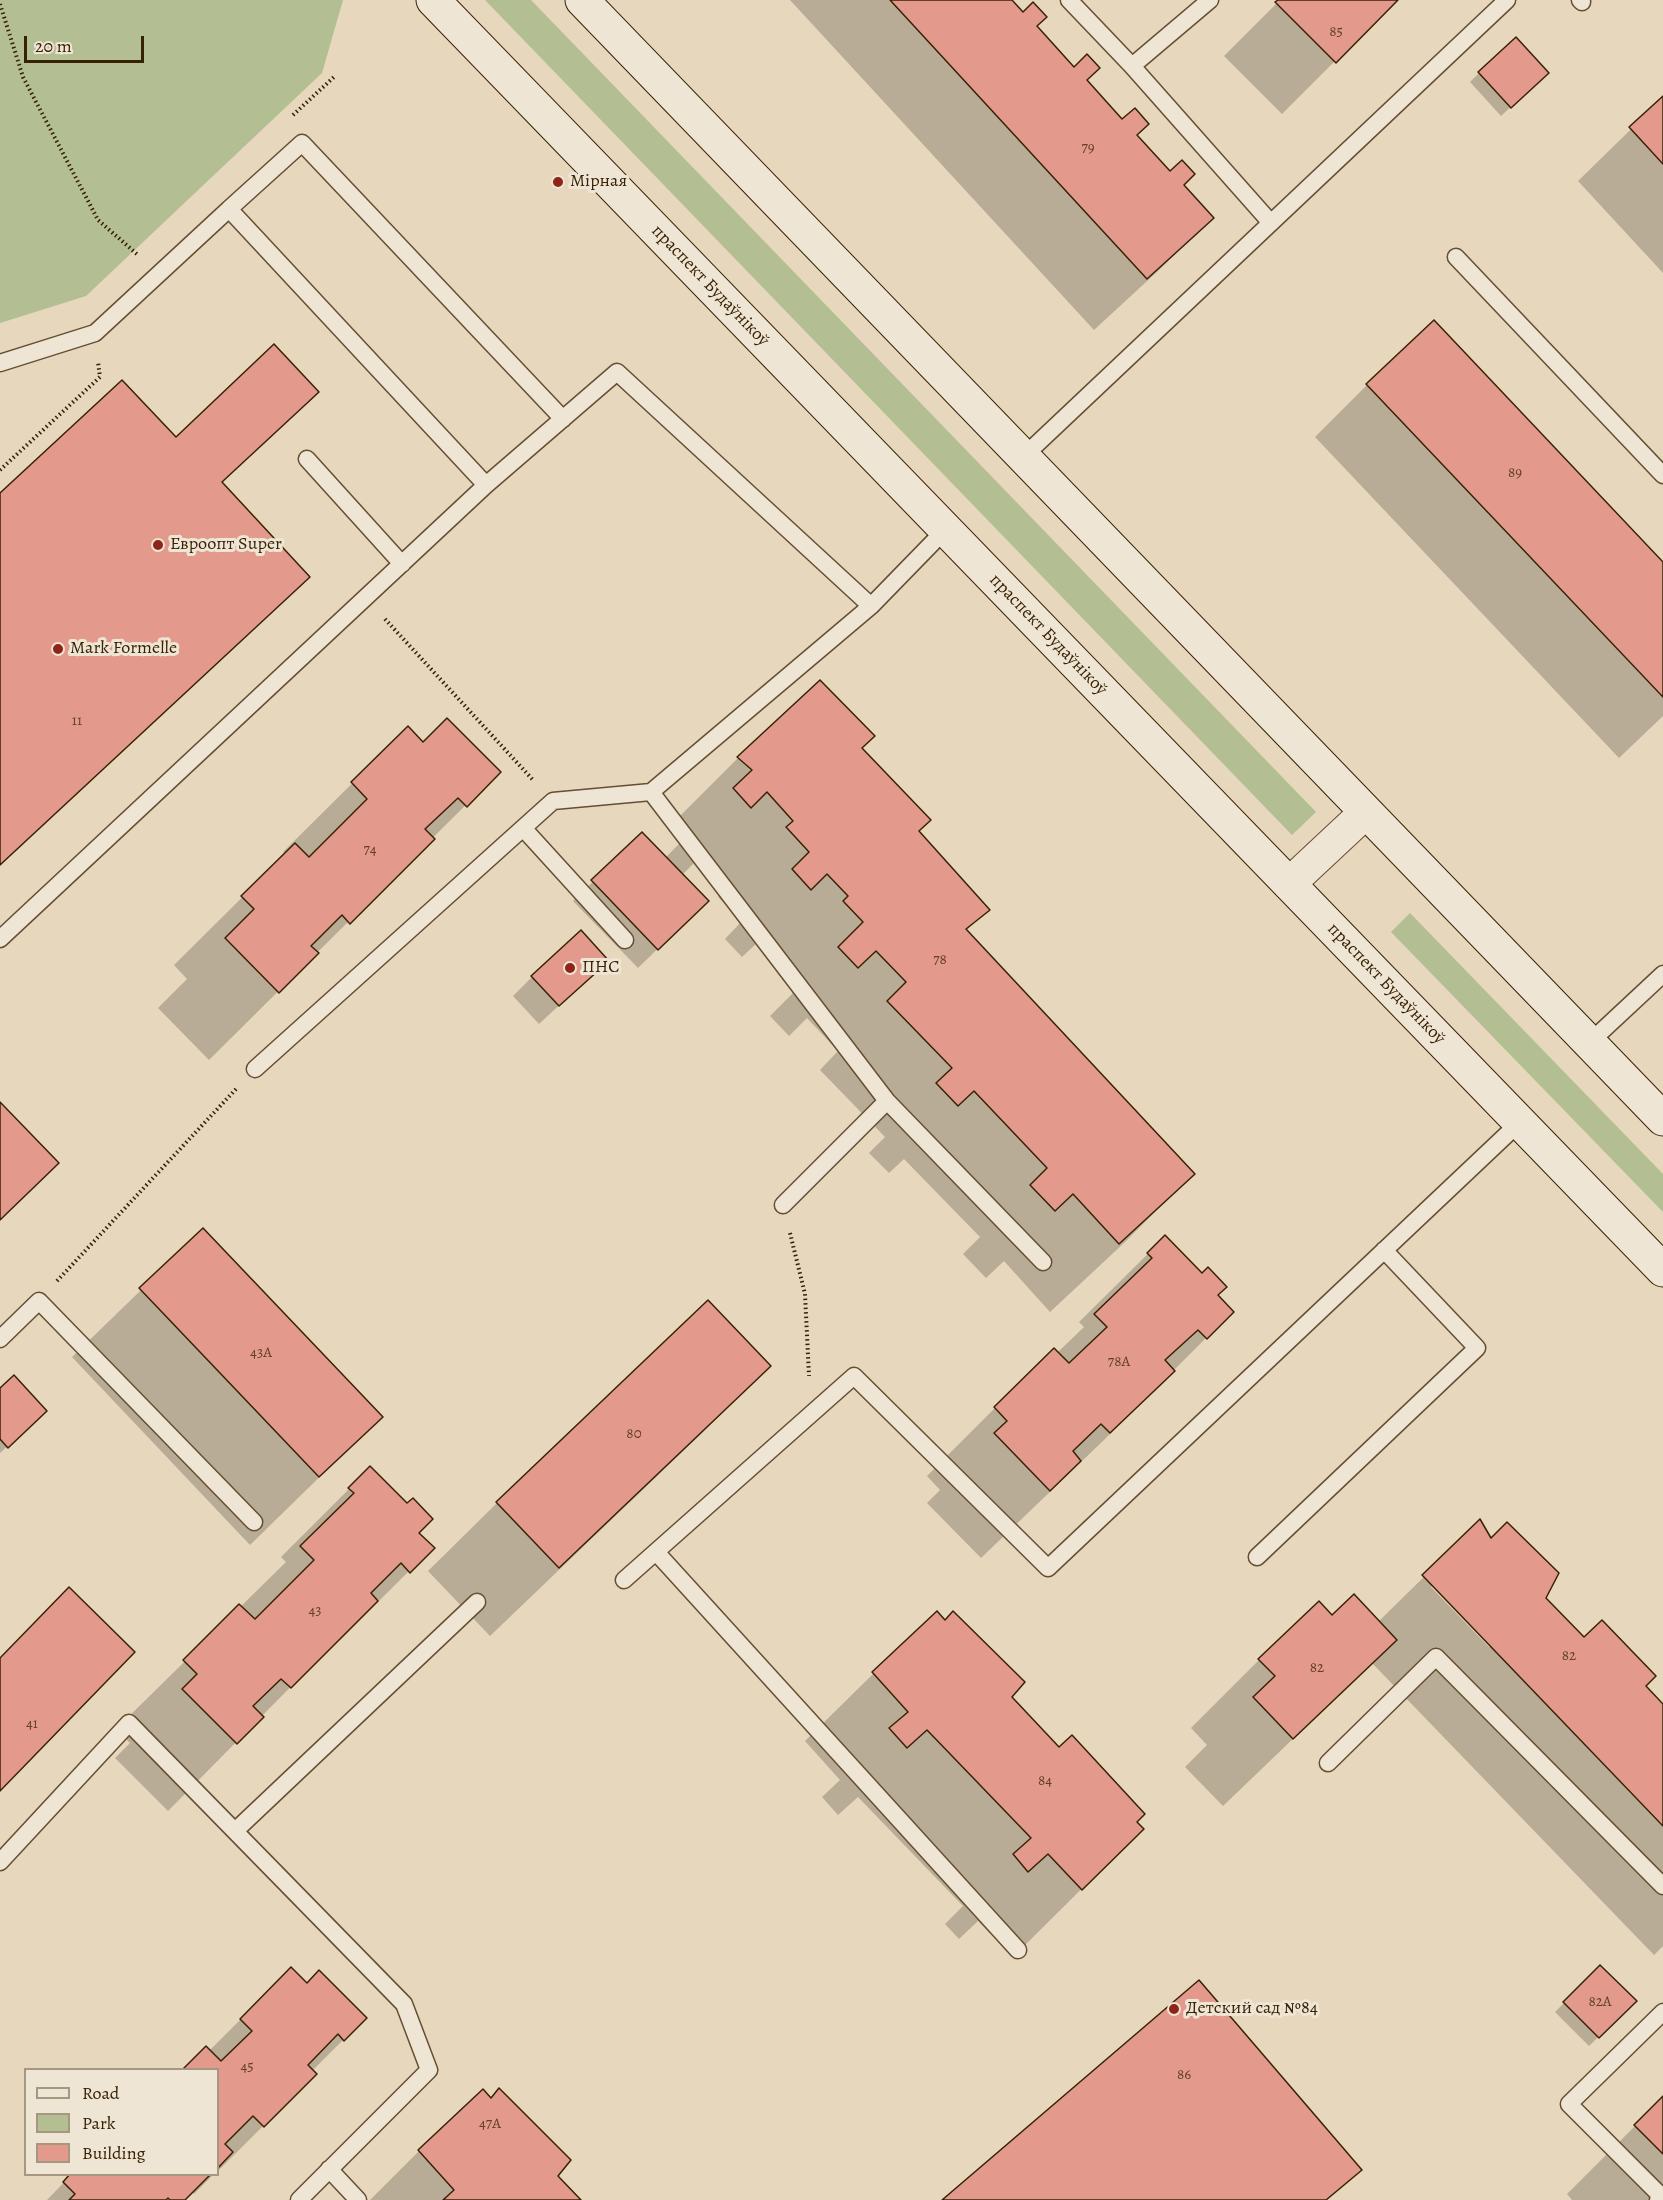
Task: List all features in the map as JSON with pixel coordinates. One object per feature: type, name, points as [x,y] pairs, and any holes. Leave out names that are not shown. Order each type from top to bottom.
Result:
[{"type":"main road","name":"праспект Будаўнікоў","points":[[433,0],[1663,1270]]},
{"type":"main road","points":[[582,0],[1663,1119]]},
{"type":"street","points":[[1289,884],[1366,812]]},
{"type":"lane","points":[[1069,0],[1132,66],[1271,223]]},
{"type":"lane","points":[[1132,66],[1210,0]]},
{"type":"lane","points":[[1023,457],[1507,0]]},
{"type":"lane","points":[[0,363],[95,333],[302,143],[563,419]]},
{"type":"lane","points":[[229,209],[486,485]]},
{"type":"lane","points":[[1456,257],[1663,475]]},
{"type":"lane","points":[[0,939],[486,485],[617,372],[871,606]]},
{"type":"lane","points":[[307,459],[402,564]]},
{"type":"lane","points":[[255,1069],[553,801],[651,792],[871,606],[946,529]]},
{"type":"lane","points":[[651,792],[887,1101],[1043,1262]]},
{"type":"lane","points":[[523,828],[625,940]]},
{"type":"lane","points":[[1589,1043],[1663,974]]},
{"type":"lane","points":[[783,1205],[887,1101]]},
{"type":"lane","points":[[624,1580],[854,1376],[1048,1568],[1520,1122]]},
{"type":"lane","points":[[1257,1557],[1477,1348],[1384,1250]]},
{"type":"lane","points":[[0,1339],[39,1301],[254,1522]]},
{"type":"lane","points":[[656,1552],[1017,1950]]},
{"type":"lane","points":[[235,1831],[477,1602]]},
{"type":"lane","points":[[1328,1764],[1436,1657],[1663,1886]]},
{"type":"lane","points":[[0,1862],[129,1723],[404,2004],[429,2070],[298,2200]]},
{"type":"lane","points":[[1661,2198],[1569,2104],[1663,2012]]},
{"type":"lane","points":[[329,2169],[358,2200]]},
{"type":"path","points":[[0,4],[23,78],[98,220],[159,274]]},
{"type":"path","points":[[366,598],[553,801]]},
{"type":"path","points":[[39,1301],[255,1069]]},
{"type":"path","points":[[783,1205],[805,1294],[812,1413]]},
{"type":"green space","points":[[0,0],[343,0],[322,73],[86,296],[0,323]]},
{"type":"green space","points":[[485,0],[531,0],[1316,812],[1292,835]]},
{"type":"green space","points":[[1410,913],[1663,1174],[1663,1212],[1391,932]]},
{"type":"building","points":[[890,0],[1012,0],[1023,12],[1033,2],[1047,17],[1037,26],[1074,67],[1087,54],[1100,68],[1087,80],[1122,119],[1135,108],[1149,124],[1137,135],[1170,171],[1182,160],[1195,174],[1184,185],[1214,218],[1147,279]]},
{"type":"building","points":[[1278,0],[1398,0],[1336,63],[1275,2]]},
{"type":"building","points":[[1516,37],[1549,73],[1511,108],[1478,72]]},
{"type":"building","points":[[1663,96],[1663,164],[1629,127]]},
{"type":"building","points":[[1434,320],[1663,562],[1663,697],[1366,384]]},
{"type":"building","points":[[274,344],[319,392],[222,482],[310,577],[0,865],[0,493],[122,380],[176,437]]},
{"type":"building","points":[[820,680],[875,736],[862,748],[931,820],[919,831],[990,910],[966,929],[1195,1174],[1119,1244],[1073,1194],[1055,1211],[1030,1185],[1047,1168],[974,1091],[958,1106],[936,1083],[952,1068],[887,1001],[906,982],[876,951],[858,968],[838,947],[863,922],[843,901],[848,896],[827,874],[811,890],[792,869],[809,852],[786,827],[793,821],[767,792],[751,808],[733,788],[752,770],[737,757]]},
{"type":"building","points":[[447,718],[501,772],[467,807],[458,798],[425,829],[435,839],[350,924],[342,915],[311,946],[319,953],[279,993],[225,938],[254,909],[241,896],[295,843],[309,857],[367,799],[351,782],[408,726],[423,742]]},
{"type":"building","points":[[642,832],[709,901],[658,950],[591,880]]},
{"type":"building","name":"ПНС","points":[[581,930],[609,961],[559,1006],[531,976]]},
{"type":"building","points":[[0,1102],[59,1163],[0,1220]]},
{"type":"building","points":[[203,1228],[383,1417],[319,1477],[139,1288]]},
{"type":"building","points":[[1165,1235],[1202,1273],[1208,1267],[1227,1287],[1218,1295],[1234,1312],[1207,1339],[1198,1330],[1165,1360],[1175,1371],[1110,1433],[1101,1424],[1073,1451],[1081,1461],[1050,1491],[994,1433],[1007,1421],[994,1407],[1054,1348],[1069,1363],[1107,1327],[1094,1314],[1152,1258],[1147,1253]]},
{"type":"building","points":[[708,1300],[771,1366],[559,1568],[496,1502]]},
{"type":"building","points":[[14,1375],[47,1411],[8,1448],[0,1439],[0,1388]]},
{"type":"building","points":[[370,1466],[407,1503],[413,1498],[433,1519],[419,1533],[435,1548],[410,1573],[401,1563],[371,1593],[378,1601],[291,1688],[281,1679],[253,1706],[264,1717],[237,1744],[182,1689],[197,1674],[183,1660],[239,1604],[255,1619],[314,1560],[300,1546],[354,1493],[348,1488]]},
{"type":"building","points":[[1480,1519],[1491,1538],[1507,1522],[1559,1573],[1546,1598],[1584,1637],[1602,1620],[1656,1676],[1646,1686],[1663,1704],[1663,1826],[1422,1575]]},
{"type":"building","points":[[69,1587],[135,1652],[0,1791],[0,1658]]},
{"type":"building","points":[[1354,1594],[1397,1640],[1293,1739],[1253,1697],[1275,1676],[1258,1659],[1319,1601],[1332,1615]]},
{"type":"building","points":[[937,1611],[945,1620],[953,1611],[1025,1682],[1012,1697],[1059,1747],[1072,1735],[1145,1814],[1137,1822],[1144,1829],[1082,1890],[1048,1854],[1028,1872],[1013,1854],[1031,1838],[927,1730],[907,1748],[889,1728],[908,1712],[872,1672]]},
{"type":"building","points":[[1600,1965],[1637,2001],[1599,2038],[1563,2002]]},
{"type":"building","points":[[291,1967],[307,1983],[319,1970],[367,2018],[344,2041],[338,2034],[308,2065],[317,2074],[264,2127],[253,2116],[225,2144],[233,2152],[219,2167],[219,2068],[184,2068],[206,2046],[221,2061],[252,2031],[240,2019]]},
{"type":"building","points":[[1199,1980],[1362,2170],[1326,2200],[942,2200]]},
{"type":"building","points":[[499,2088],[571,2160],[558,2176],[581,2200],[443,2200],[454,2190],[418,2150],[483,2089],[491,2098]]},
{"type":"building","points":[[1663,2096],[1663,2154],[1634,2125]]},
{"type":"building","points":[[68,2176],[209,2176],[185,2200],[168,2198],[166,2200],[69,2200],[75,2194],[63,2182]]},
{"type":"place","name":"Мірная","points":[[558,182]]},
{"type":"place","name":"Евроопт Super","points":[[158,545]]},
{"type":"place","name":"Mark Formelle","points":[[58,649]]},
{"type":"place","name":"ПНС","points":[[570,968]]},
{"type":"place","name":"Детский сад №84","points":[[1174,2009]]}]
